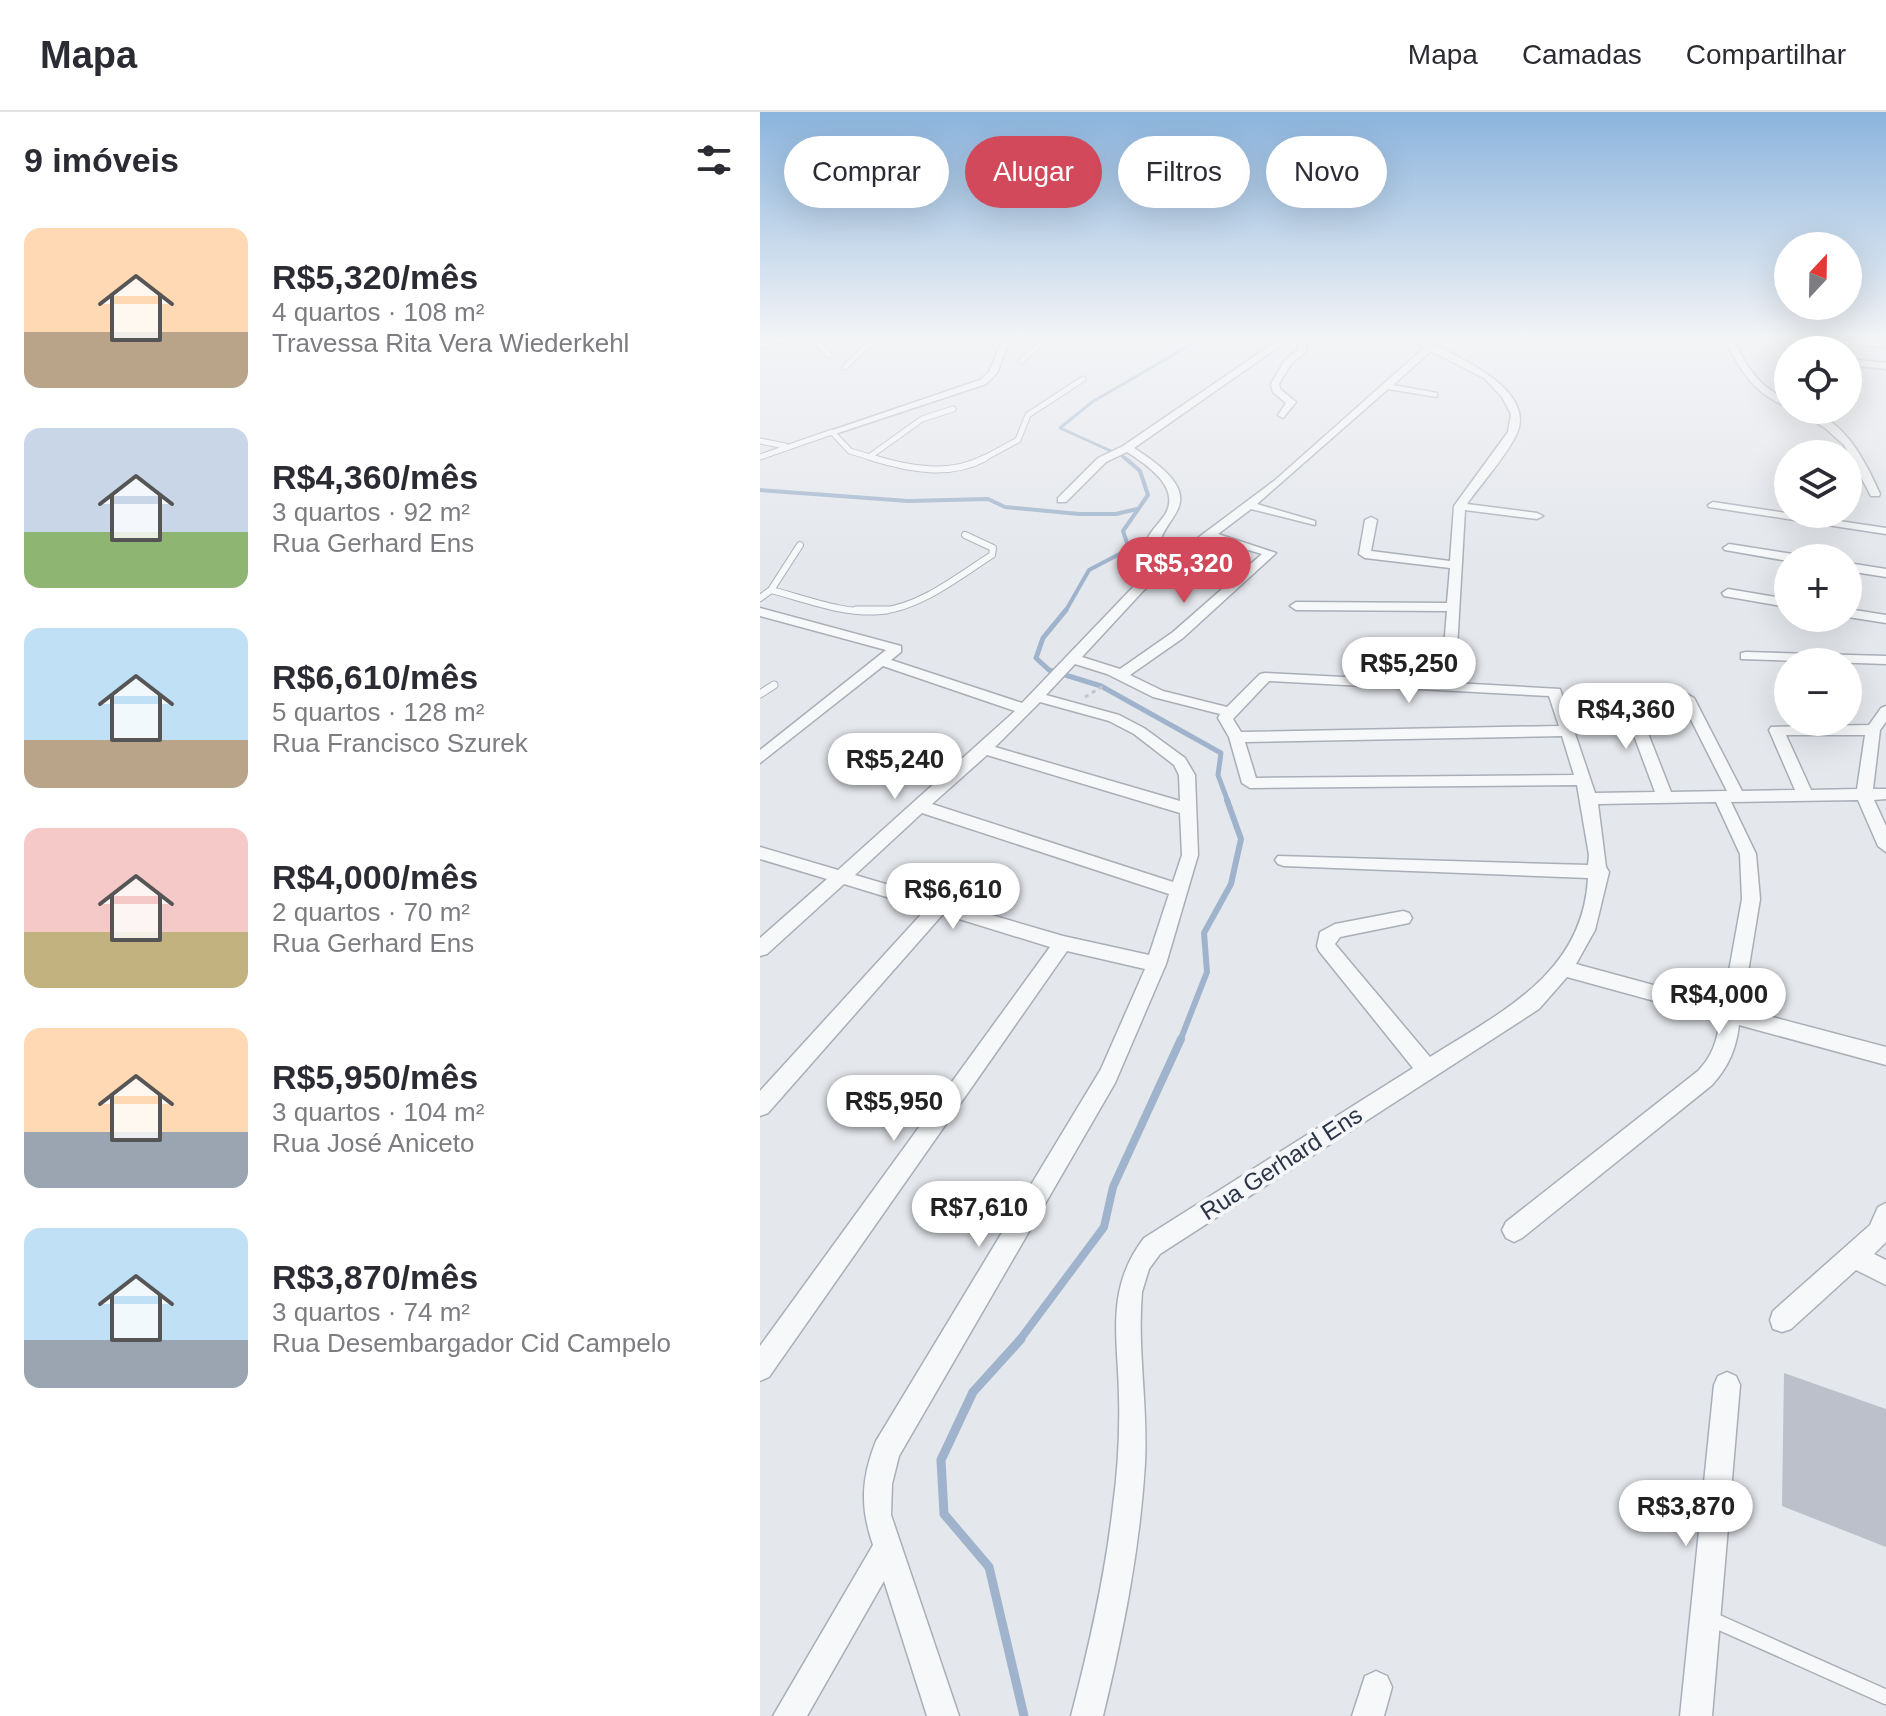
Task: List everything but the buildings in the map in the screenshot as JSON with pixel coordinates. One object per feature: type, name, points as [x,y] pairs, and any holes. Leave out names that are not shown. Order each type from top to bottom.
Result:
[{"type":"street","points":[[832,432],[890,413]]},
{"type":"street","points":[[1062,500],[1102,460],[1127,448],[1178,413]]},
{"type":"street","points":[[760,949],[985,749],[1038,697],[1119,606],[1160,571],[1250,505],[1356,413]]},
{"type":"street","points":[[1515,413],[1507,443],[1460,506],[1448,687],[1265,677],[1229,712],[1225,722],[1236,737],[1250,783],[1587,790],[1665,798],[1886,794]]},
{"type":"street","points":[[1823,424],[1854,448],[1875,494]]},
{"type":"street","points":[[1127,448],[1157,469],[1173,490],[1174,511],[1151,547],[1160,571]]},
{"type":"street","points":[[1250,505],[1311,523]]},
{"type":"street","points":[[1713,505],[1886,531]]},
{"type":"street","points":[[1460,506],[1537,516]]},
{"type":"street","points":[[1371,520],[1365,554],[1455,565]]},
{"type":"street","points":[[1121,675],[1178,635],[1270,553],[1211,535]]},
{"type":"street","points":[[1729,548],[1774,555]]},
{"type":"street","points":[[1862,569],[1886,573]]},
{"type":"street","points":[[1728,593],[1774,601]]},
{"type":"street","points":[[1296,606],[1452,607]]},
{"type":"street","points":[[760,612],[896,649],[760,758]]},
{"type":"street","points":[[1862,615],[1886,619]]},
{"type":"street","points":[[1746,656],[1886,660]]},
{"type":"street","points":[[880,661],[1025,709]]},
{"type":"street","points":[[1064,668],[1121,675],[1158,694],[1229,712]]},
{"type":"street","name":"Rua Gerhard Ens","points":[[1087,1716],[1122,1536],[1132,1458],[1134,1406],[1128,1288],[1132,1273],[1152,1246],[1532,1003],[1565,969],[1588,918],[1600,872],[1600,848],[1587,790],[1555,692],[1448,687]]},
{"type":"street","points":[[1624,690],[1665,798]]},
{"type":"street","points":[[943,1716],[877,1515],[878,1484],[886,1451],[1078,1129],[1128,1036],[1157,964],[1190,855],[1187,775],[1180,762],[1127,724],[1038,697]]},
{"type":"street","points":[[1514,1230],[1705,1078],[1718,1064],[1732,1017],[1749,923],[1751,877],[1729,796],[1687,698]]},
{"type":"street","points":[[1886,711],[1873,730],[1864,794],[1886,846]]},
{"type":"street","points":[[1805,795],[1776,730],[1873,730]]},
{"type":"street","points":[[1236,737],[1568,731]]},
{"type":"street","points":[[985,749],[1190,810]]},
{"type":"street","points":[[919,806],[1180,891]]},
{"type":"street","points":[[760,853],[1063,943],[1157,964]]},
{"type":"street","points":[[1284,860],[1600,872]]},
{"type":"street","points":[[760,1106],[940,905]]},
{"type":"street","points":[[1403,918],[1335,931],[1327,937],[1326,946],[1428,1070]]},
{"type":"street","points":[[760,1368],[1063,943]]},
{"type":"street","points":[[1565,969],[1732,1017],[1886,1056]]},
{"type":"street","points":[[1782,1320],[1879,1233],[1886,1215]]},
{"type":"street","points":[[1854,1256],[1886,1273]]},
{"type":"street","points":[[1696,1716],[1727,1385]]},
{"type":"street","points":[[789,1716],[886,1550]]},
{"type":"lane","points":[[869,457],[922,419],[941,413]]},
{"type":"lane","points":[[760,457],[832,432],[850,451],[902,467],[947,470],[974,464],[1018,440],[1031,413]]},
{"type":"lane","points":[[760,441],[785,446]]},
{"type":"lane","points":[[771,590],[883,611],[962,574],[992,555],[993,548],[965,535]]},
{"type":"lane","points":[[760,598],[771,590],[780,571],[800,545]]},
{"type":"lane","points":[[760,694],[774,685]]},
{"type":"lane","points":[[1706,1617],[1886,1697]]},
{"type":"path","points":[[1072,705],[1121,675]]},
{"type":"waterway","points":[[1079,413],[1060,428],[1111,451]]},
{"type":"waterway","points":[[1122,456],[1127,460]]},
{"type":"waterway","points":[[1065,612],[1089,570],[1129,549],[1123,531],[1148,495],[1140,471],[1125,458]]},
{"type":"waterway","points":[[760,490],[908,501],[988,499],[1005,507],[1079,514],[1116,514],[1137,509]]},
{"type":"waterway","points":[[1066,610],[1043,638],[1036,658],[1049,670],[1101,686],[1221,753],[1218,775],[1228,802]]},
{"type":"waterway","points":[[1180,1041],[1207,972],[1204,933],[1231,884],[1241,839],[1227,800]]},
{"type":"waterway","points":[[1019,1341],[1104,1227],[1113,1187],[1181,1039]]},
{"type":"waterway","points":[[1021,1339],[973,1392],[941,1460],[944,1514],[989,1567],[1024,1716]]}]
